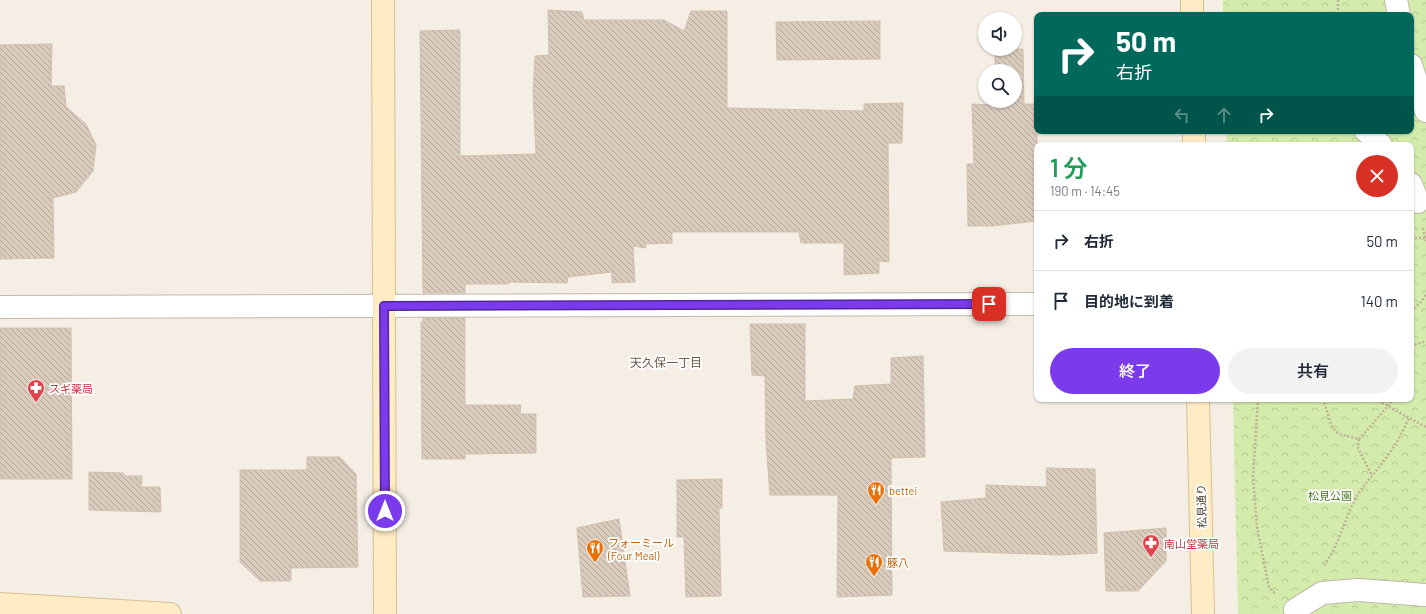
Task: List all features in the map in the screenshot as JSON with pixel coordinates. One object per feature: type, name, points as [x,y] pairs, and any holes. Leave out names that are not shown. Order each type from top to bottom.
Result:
[{"type":"street","points":[[383,0],[385,614]]},
{"type":"street","points":[[1192,0],[1192,12]]},
{"type":"street","points":[[1396,0],[1398,12]]},
{"type":"street","points":[[1414,87],[1426,111]]},
{"type":"street","points":[[1369,134],[1378,142]]},
{"type":"street","points":[[0,307],[1034,304]]},
{"type":"street","name":"松見通り","points":[[1198,402],[1203,614]]},
{"type":"street","points":[[1295,612],[1322,593],[1358,590],[1426,595]]},
{"type":"street","points":[[0,604],[34,610],[170,614]]},
{"type":"path","points":[[1338,0],[1338,12]]},
{"type":"path","points":[[1414,238],[1426,238]]},
{"type":"path","points":[[1414,308],[1422,301],[1426,294]]},
{"type":"path","points":[[1414,345],[1426,341]]},
{"type":"path","points":[[1258,402],[1253,477],[1257,526],[1269,588],[1295,612]]},
{"type":"path","points":[[1324,402],[1332,427],[1339,434],[1359,438]]},
{"type":"path","points":[[1381,402],[1426,427]]},
{"type":"path","points":[[1372,476],[1358,448],[1359,438],[1391,402]]},
{"type":"path","points":[[1321,568],[1341,534],[1350,509],[1360,492],[1400,437],[1409,418]]},
{"type":"green space","name":"松見公園","points":[[1223,0],[1426,0],[1426,614],[1238,614],[1233,402],[1414,402],[1414,142],[1227,142],[1226,134],[1414,134],[1414,12],[1223,12]]},
{"type":"building","points":[[548,10],[582,12],[584,20],[664,20],[684,31],[691,11],[727,11],[727,108],[864,111],[864,104],[903,103],[902,143],[888,143],[889,262],[879,261],[879,273],[844,275],[844,243],[801,243],[799,232],[672,232],[672,243],[645,244],[646,248],[633,246],[635,282],[612,283],[612,272],[568,277],[567,283],[509,282],[509,284],[465,284],[465,293],[423,293],[420,31],[460,30],[460,156],[536,154],[533,92],[535,56],[549,55]]},
{"type":"building","points":[[880,21],[880,59],[777,60],[776,22]]},
{"type":"building","points":[[52,44],[51,86],[64,86],[66,107],[86,124],[96,145],[93,171],[76,192],[53,198],[54,258],[0,259],[0,45]]},
{"type":"building","points":[[1023,49],[1024,104],[1034,104],[1034,134],[1037,134],[1037,142],[1034,142],[1034,221],[992,226],[968,226],[967,164],[974,164],[972,104],[978,104],[978,108],[1022,108],[1022,64],[995,64],[995,56],[1022,56]]},
{"type":"building","points":[[423,318],[465,318],[465,405],[521,405],[520,414],[536,414],[536,453],[465,454],[465,459],[422,459],[421,322],[423,322]]},
{"type":"building","points":[[750,324],[805,324],[805,401],[853,399],[855,386],[891,384],[891,358],[923,356],[925,457],[891,458],[892,595],[837,597],[838,495],[770,495],[766,442],[765,376],[752,375]]},
{"type":"building","name":"スギ薬局","points":[[0,328],[71,328],[72,479],[0,479]]},
{"type":"building","points":[[307,457],[340,457],[356,474],[358,567],[291,568],[291,581],[260,581],[240,562],[240,470],[307,470]]},
{"type":"building","points":[[1046,468],[1095,469],[1097,553],[1060,555],[944,551],[941,502],[986,498],[986,485],[1047,487]]},
{"type":"building","points":[[89,472],[123,473],[125,476],[142,476],[141,487],[160,487],[161,512],[89,510]]},
{"type":"building","points":[[722,479],[722,508],[719,508],[721,596],[686,597],[684,537],[677,537],[677,480]]},
{"type":"building","points":[[619,519],[630,596],[583,597],[577,528]]},
{"type":"building","points":[[1166,528],[1166,561],[1138,591],[1106,591],[1104,533]]},
{"type":"place","name":"スギ薬局","points":[[36,403]]},
{"type":"place","name":"bettei","points":[[876,505]]},
{"type":"place","name":"南山堂薬局","points":[[1151,558]]},
{"type":"place","name":"フォーミール (Four Meal)","points":[[595,563]]},
{"type":"place","name":"豚八","points":[[874,577]]},
{"type":"district","name":"天久保一丁目","points":[[666,362]]},
{"type":"route","points":[[385,511],[384,306],[989,304]]}]
